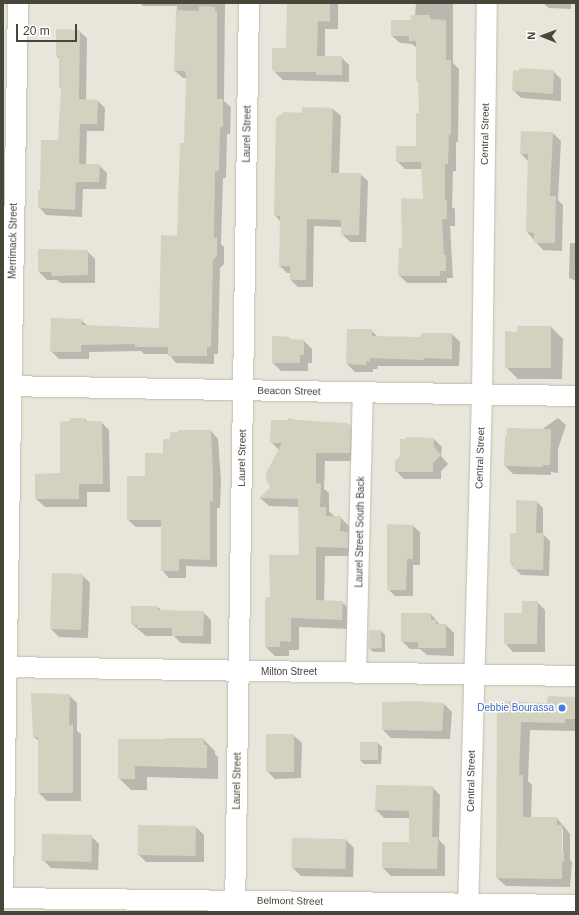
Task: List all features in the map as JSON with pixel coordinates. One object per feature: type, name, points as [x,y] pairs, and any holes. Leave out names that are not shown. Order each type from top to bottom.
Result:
[{"type":"street","name":"Merrimack Street","points":[[3,886],[7,386],[18,3]]},
{"type":"street","name":"Laurel Street","points":[[235,906],[249,3]]},
{"type":"street","name":"Central Street","points":[[468,908],[473,675],[482,395],[487,3]]},
{"type":"street","name":"Beacon Street","points":[[7,386],[576,396]]},
{"type":"street","name":"Laurel Street South Back","points":[[356,672],[363,392]]},
{"type":"street","name":"Milton Street","points":[[5,667],[239,672],[356,672],[576,676]]},
{"type":"street","name":"Belmont Street","points":[[3,898],[235,906],[468,908],[576,906]]},
{"type":"shaded area","points":[[3,3],[576,3],[576,912],[3,912]]},
{"type":"building","points":[[287,3],[330,3],[330,22],[318,21],[317,56],[342,56],[342,75],[316,75],[316,72],[274,72],[274,70],[272,70],[272,48],[286,48]]},
{"type":"building","points":[[199,6],[215,7],[215,11],[217,11],[217,99],[223,99],[223,127],[220,127],[219,171],[215,171],[214,238],[217,238],[217,256],[213,260],[211,347],[207,347],[207,356],[168,356],[168,347],[135,347],[135,344],[81,345],[81,352],[50,352],[51,318],[82,319],[82,325],[159,328],[161,235],[177,236],[180,143],[184,143],[186,77],[185,71],[174,71],[176,10],[199,11]]},
{"type":"building","points":[[411,15],[430,15],[430,19],[446,20],[446,60],[451,60],[451,135],[449,135],[448,164],[445,164],[445,200],[447,200],[447,219],[442,219],[444,255],[446,255],[446,271],[440,271],[440,276],[398,276],[399,248],[402,248],[401,198],[423,199],[421,162],[396,162],[396,146],[416,146],[416,113],[419,113],[418,81],[416,81],[416,41],[409,41],[409,36],[391,36],[391,20],[411,20]]},
{"type":"building","points":[[56,29],[80,30],[79,99],[98,100],[97,124],[80,124],[79,164],[100,164],[99,182],[76,182],[75,210],[38,208],[38,190],[40,190],[41,140],[58,140],[61,88],[59,88],[59,56],[56,56]]},
{"type":"building","points":[[519,68],[554,70],[553,94],[512,91],[513,70],[519,71]]},
{"type":"building","points":[[302,107],[333,108],[331,173],[361,173],[359,235],[341,235],[341,220],[307,219],[306,280],[290,280],[290,266],[279,266],[280,216],[274,215],[276,118],[284,112],[302,113]]},
{"type":"building","points":[[521,131],[553,132],[550,196],[556,196],[555,243],[534,243],[534,233],[526,232],[528,154],[520,154]]},
{"type":"building","points":[[38,249],[88,250],[88,275],[52,276],[51,272],[38,272]]},
{"type":"building","points":[[517,326],[551,326],[551,368],[505,368],[505,331],[517,332]]},
{"type":"building","points":[[347,329],[372,329],[372,336],[421,337],[421,333],[452,333],[452,359],[424,358],[424,360],[370,358],[370,362],[366,361],[366,365],[346,364]]},
{"type":"building","points":[[272,336],[290,337],[290,339],[304,340],[304,355],[300,355],[300,363],[272,363]]},
{"type":"building","points":[[70,418],[85,418],[85,421],[102,421],[103,484],[79,484],[79,499],[35,499],[35,474],[60,473],[60,422],[70,421]]},
{"type":"building","points":[[289,418],[297,420],[347,423],[351,426],[350,453],[316,453],[316,483],[321,484],[320,507],[326,507],[326,516],[341,516],[340,531],[348,532],[348,548],[316,547],[316,600],[343,601],[342,620],[291,618],[291,642],[280,641],[280,647],[265,647],[265,600],[266,597],[270,597],[269,555],[299,555],[298,499],[259,498],[270,487],[266,479],[266,473],[282,443],[270,443],[271,420],[287,420]]},
{"type":"building","points":[[507,428],[551,429],[550,465],[543,465],[543,467],[504,466],[505,435],[507,435]]},
{"type":"building","points":[[178,430],[211,430],[213,501],[210,501],[210,560],[179,559],[179,571],[161,571],[161,520],[127,520],[127,476],[145,476],[145,453],[163,453],[163,439],[170,439],[170,432],[178,432]]},
{"type":"building","points":[[406,437],[434,438],[434,447],[441,455],[433,463],[433,472],[395,472],[395,461],[400,456],[400,439],[406,439]]},
{"type":"building","points":[[516,500],[537,501],[536,533],[544,533],[543,570],[513,569],[513,564],[510,564],[510,533],[516,533]]},
{"type":"building","points":[[387,524],[413,525],[413,559],[407,559],[406,590],[387,590]]},
{"type":"building","points":[[52,573],[83,574],[81,630],[50,629]]},
{"type":"building","points":[[522,601],[538,601],[537,644],[504,644],[504,613],[522,613]]},
{"type":"building","points":[[131,606],[158,606],[158,610],[204,611],[203,636],[172,636],[172,628],[137,628],[137,625],[131,624]]},
{"type":"building","points":[[401,613],[431,613],[431,620],[436,620],[436,624],[446,624],[446,648],[418,648],[418,642],[401,642]]},
{"type":"building","points":[[369,630],[381,630],[382,648],[368,649]]},
{"type":"building","points":[[31,693],[70,694],[69,725],[73,725],[73,793],[38,793],[38,737],[33,737]]},
{"type":"building","points":[[548,696],[576,697],[576,719],[565,719],[565,723],[521,722],[519,775],[523,775],[523,817],[557,817],[557,825],[562,825],[562,851],[564,852],[564,861],[562,862],[562,879],[496,878],[497,706],[501,701],[547,703]]},
{"type":"building","points":[[417,701],[444,703],[442,731],[382,730],[382,702]]},
{"type":"building","points":[[266,734],[294,734],[294,772],[266,772]]},
{"type":"building","points":[[203,738],[204,745],[207,745],[207,768],[135,766],[135,779],[118,779],[118,739]]},
{"type":"building","points":[[360,742],[378,742],[378,760],[360,760]]},
{"type":"building","points":[[376,785],[433,786],[432,837],[438,837],[437,869],[382,868],[382,842],[409,842],[409,811],[375,810]]},
{"type":"building","points":[[138,825],[196,826],[195,856],[137,855]]},
{"type":"building","points":[[42,834],[92,835],[92,862],[42,861]]},
{"type":"building","points":[[292,838],[346,839],[345,869],[291,868]]},
{"type":"place","name":"Debbie Bourassa","points":[[562,708]]}]
